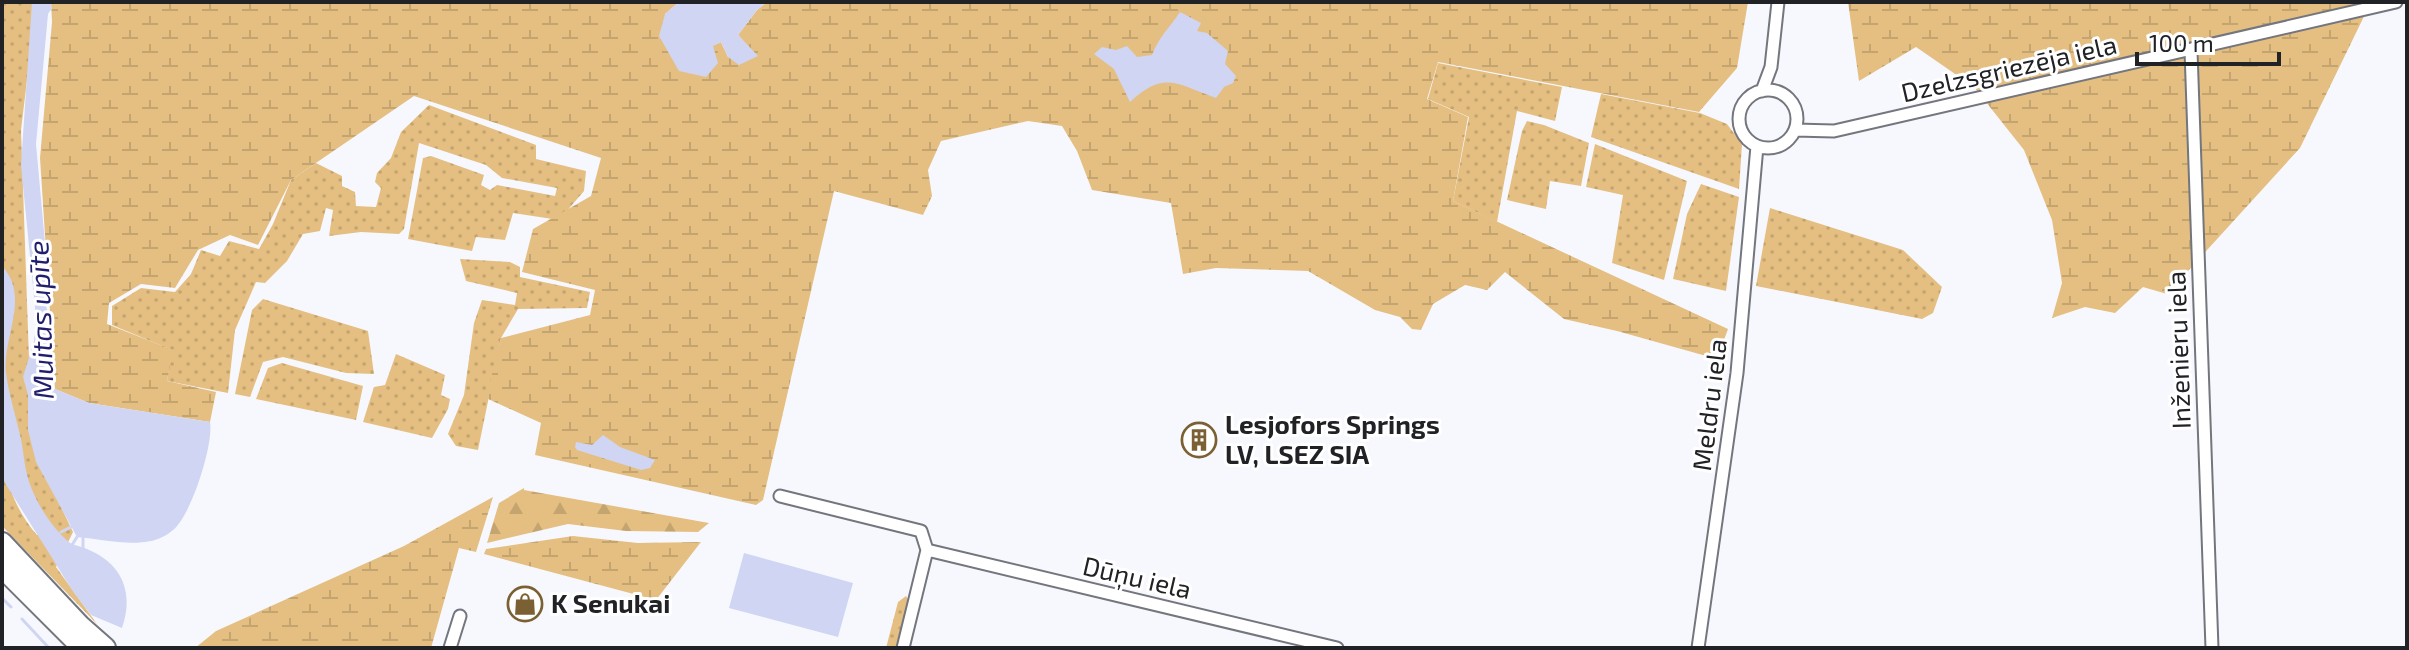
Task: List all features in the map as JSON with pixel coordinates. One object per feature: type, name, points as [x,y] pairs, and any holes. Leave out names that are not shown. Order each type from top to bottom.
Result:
[{"type":"highway","points":[[2,543],[80,626],[105,648]]},
{"type":"highway","points":[[2,567],[83,648]]},
{"type":"street","points":[[1768,91],[1778,2]]},
{"type":"street","name":"Dzelzsgriezēja iela","points":[[1796,124],[1834,131],[2396,2]]},
{"type":"street","name":"Inženieru iela","points":[[2191,51],[2212,648]]},
{"type":"street","points":[[1768,91],[1791,101],[1796,124],[1787,142],[1763,147],[1745,137],[1739,120],[1751,96],[1768,91]]},
{"type":"street","name":"Meldru iela","points":[[1698,648],[1737,373],[1757,167],[1763,147]]},
{"type":"street","points":[[780,496],[921,531],[927,550],[903,648]]},
{"type":"street","name":"Dūņu iela","points":[[927,550],[1337,648]]},
{"type":"street","points":[[450,648],[460,616]]},
{"type":"green space","points":[[2,2],[32,2],[33,30],[21,130],[31,416],[40,463],[73,532],[56,567],[97,624],[2,526],[2,463],[15,501],[25,519],[37,535],[50,531],[21,473],[5,397]]},
{"type":"green space","points":[[51,2],[679,2],[665,14],[712,46],[721,42],[728,57],[757,56],[738,35],[767,2],[1748,2],[1737,68],[1699,112],[1438,62],[1427,99],[1468,117],[1453,201],[1728,329],[1717,359],[1564,319],[1505,272],[1487,290],[1465,285],[1433,304],[1421,330],[1412,329],[1400,317],[1375,310],[1308,271],[1216,268],[1183,274],[1171,203],[1092,190],[1077,151],[1062,126],[1028,121],[941,141],[928,170],[932,196],[923,215],[834,191],[763,500],[756,505],[535,455],[541,423],[486,398],[501,338],[590,315],[595,290],[522,272],[533,229],[591,196],[601,158],[414,96],[291,180],[258,245],[230,235],[198,250],[175,288],[141,284],[109,303],[107,324],[173,350],[167,381],[216,392],[210,422],[89,403],[55,389],[40,158],[52,22]]},
{"type":"green space","points":[[1848,2],[2371,2],[2300,148],[2167,294],[2143,287],[2115,313],[2085,307],[2052,318],[2062,283],[2052,220],[2024,150],[1974,87],[1916,47],[1859,81]]},
{"type":"green space","points":[[1438,63],[1562,87],[1555,121],[1517,111],[1497,222],[1453,201],[1469,117],[1428,99]]},
{"type":"green space","points":[[1601,94],[1700,113],[1727,124],[1742,144],[1739,189],[1591,137]]},
{"type":"green space","points":[[429,105],[536,145],[536,159],[586,171],[584,191],[559,220],[513,213],[505,240],[476,237],[472,251],[408,239],[423,158],[431,156],[484,175],[481,185],[490,190],[497,185],[555,196],[557,188],[502,178],[486,165],[419,143],[404,229],[399,234],[361,232],[329,236],[333,210],[326,208],[320,231],[303,234],[287,261],[265,283],[256,282],[235,330],[228,393],[167,381],[172,350],[112,325],[112,306],[141,288],[175,292],[191,274],[201,250],[220,256],[229,241],[259,249],[291,180],[316,163],[342,176],[342,186],[355,192],[356,206],[376,207],[381,188],[375,182],[377,173],[391,158],[401,132]]},
{"type":"green space","points":[[1527,121],[1589,143],[1581,186],[1550,181],[1546,209],[1507,200]]},
{"type":"green space","points":[[1595,144],[1687,181],[1664,280],[1612,263],[1623,195],[1586,187]]},
{"type":"green space","points":[[1701,184],[1739,197],[1726,291],[1673,279],[1687,214]]},
{"type":"green space","points":[[1770,208],[1903,250],[1942,287],[1933,313],[1922,319],[1756,286]]},
{"type":"green space","points":[[460,259],[510,262],[520,267],[520,277],[590,292],[587,308],[518,309],[501,338],[478,450],[456,446],[448,434],[464,395],[474,323],[482,300],[515,305],[517,293],[466,281]]},
{"type":"green space","points":[[263,299],[368,331],[374,374],[346,373],[283,357],[263,362],[250,397],[235,394],[252,310]]},
{"type":"green space","points":[[396,354],[445,375],[441,395],[450,399],[448,409],[432,438],[363,422],[374,387],[385,385]]},
{"type":"green space","points":[[282,363],[363,386],[356,420],[256,399],[268,368]]},
{"type":"green space","points":[[524,488],[709,523],[698,532],[626,531],[568,524],[487,543],[499,503]]},
{"type":"green space","points":[[493,497],[476,552],[459,548],[431,648],[195,648],[216,631],[404,546]]},
{"type":"green space","points":[[573,536],[638,543],[701,542],[656,600],[484,554],[486,549]]},
{"type":"green space","points":[[906,596],[909,601],[897,648],[886,648],[898,602]]},
{"type":"water","points":[[32,2],[50,2],[52,8],[48,14],[36,144],[48,276],[46,305],[51,329],[41,384],[46,391],[55,389],[89,403],[210,422],[205,462],[187,510],[171,532],[151,541],[123,542],[77,537],[36,462],[28,430],[28,395],[23,377],[34,341],[36,317],[21,165]]},
{"type":"water","points":[[679,2],[767,2],[738,35],[758,56],[739,65],[728,57],[721,42],[713,46],[718,63],[706,77],[679,71],[659,36],[665,14]]},
{"type":"water","points":[[1180,12],[1201,23],[1197,31],[1207,33],[1228,51],[1225,64],[1236,76],[1233,83],[1224,87],[1216,98],[1180,85],[1162,83],[1142,92],[1130,102],[1114,69],[1094,54],[1102,47],[1116,50],[1127,46],[1137,57],[1152,55]]},
{"type":"water","points":[[2,266],[10,278],[15,304],[6,373],[29,482],[42,510],[64,538],[99,555],[117,571],[127,603],[122,628],[91,615],[5,483],[2,472]]},
{"type":"water","points":[[603,435],[620,447],[655,460],[650,468],[641,470],[575,447],[576,442],[592,445]]},
{"type":"water","points":[[744,553],[853,583],[838,637],[729,608]]},
{"type":"waterway","points":[[61,532],[71,527]]},
{"type":"waterway","name":"Muitas upīte","points":[[83,534],[83,550]]},
{"type":"waterway","points":[[72,545],[77,537]]},
{"type":"waterway","points":[[2,598],[11,607]]},
{"type":"waterway","points":[[22,619],[49,648]]},
{"type":"place","name":"Lesjofors Springs LV, LSEZ SIA","points":[[1199,440]]},
{"type":"place","name":"K Senukai","points":[[525,604]]}]
